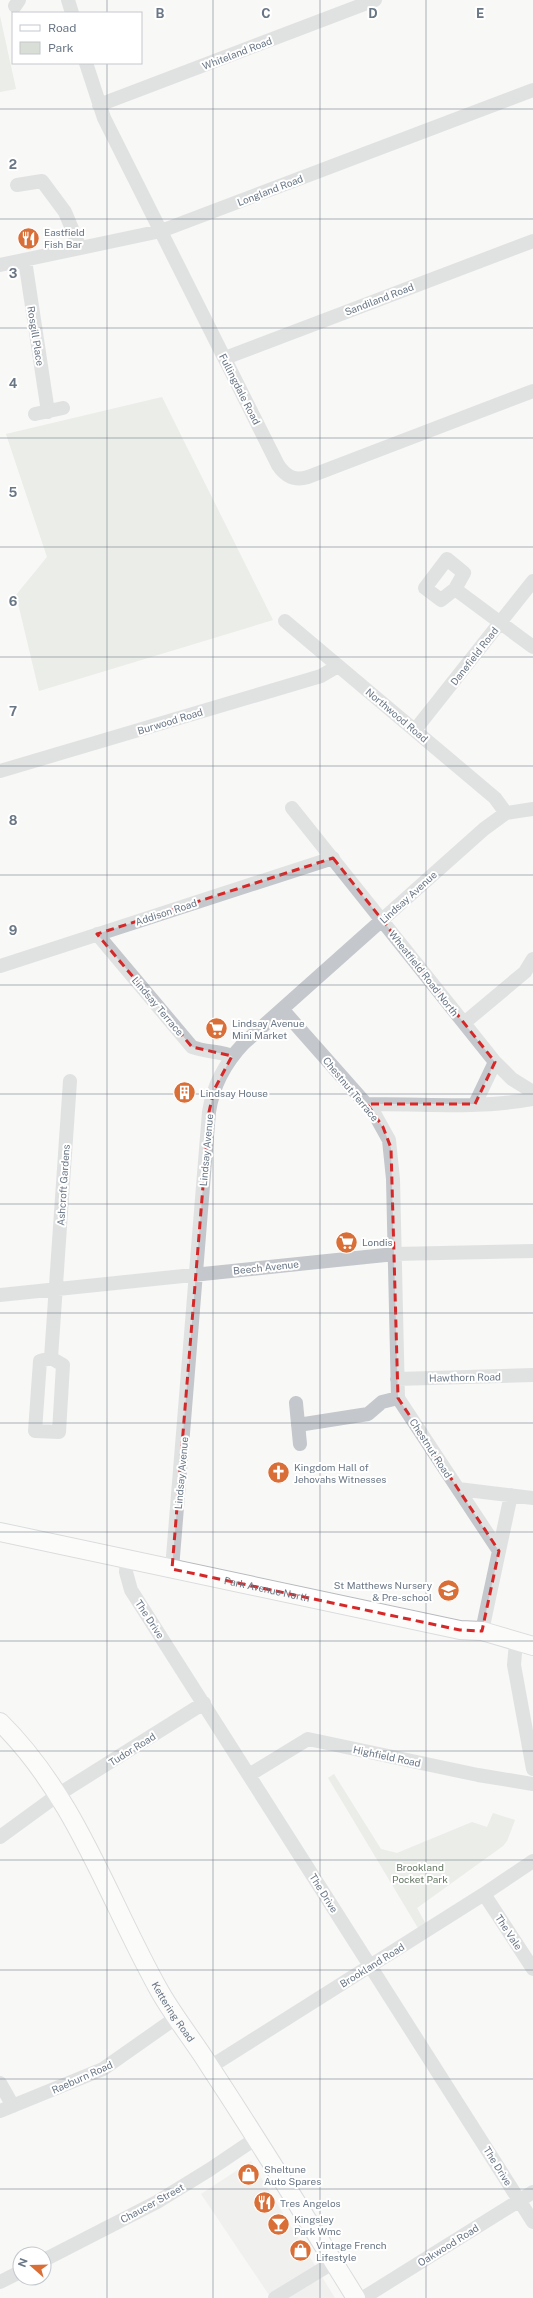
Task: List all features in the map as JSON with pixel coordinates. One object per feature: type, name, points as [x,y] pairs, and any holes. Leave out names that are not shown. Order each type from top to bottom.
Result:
[{"type":"main road","name":"Park Avenue North","points":[[0,1532],[460,1630],[482,1631],[524,1644]]},
{"type":"main road","name":"Kettering Road","points":[[0,1722],[44,1772],[59,1794],[77,1824],[146,1966],[356,2298]]},
{"type":"street","points":[[68,0],[72,12]]},
{"type":"street","name":"Whiteland Road","points":[[99,105],[374,0]]},
{"type":"street","name":"Fullingdale Road","points":[[86,64],[99,105],[278,465],[287,476],[298,479],[308,477],[533,391]]},
{"type":"street","name":"Longland Road","points":[[0,265],[161,231],[533,90]]},
{"type":"street","points":[[16,185],[42,181],[65,212],[80,248]]},
{"type":"street","name":"Sandiland Road","points":[[225,358],[533,240]]},
{"type":"street","name":"Rosgill Place","points":[[25,260],[42,413],[63,408]]},
{"type":"street","name":"Danefield Road","points":[[415,730],[533,581]]},
{"type":"street","points":[[455,590],[501,622],[533,647]]},
{"type":"street","name":"Northwood Road","points":[[284,621],[495,798],[506,813]]},
{"type":"street","name":"Burwood Road","points":[[0,771],[321,676],[338,666]]},
{"type":"street","name":"Wheatfield Road North","points":[[292,808],[495,1062],[512,1079],[533,1092]]},
{"type":"street","name":"Lindsay Avenue","points":[[172,1569],[210,1106],[214,1090],[232,1056],[244,1042],[484,829],[506,813],[533,809]]},
{"type":"street","name":"Addison Road","points":[[0,966],[333,858]]},
{"type":"street","name":"Lindsay Terrace","points":[[97,934],[192,1047],[199,1050],[220,1052],[232,1056]]},
{"type":"street","points":[[464,1023],[525,972],[533,959]]},
{"type":"street","name":"Chestnut Terrace","points":[[282,1009],[366,1104],[383,1127],[391,1148],[395,1254]]},
{"type":"street","points":[[475,1104],[495,1062]]},
{"type":"street","name":"Ashcroft Gardens","points":[[52,1358],[70,1081]]},
{"type":"street","points":[[366,1104],[511,1103],[533,1099]]},
{"type":"street","name":"Beech Avenue","points":[[0,1295],[395,1254],[533,1251]]},
{"type":"street","points":[[298,1425],[368,1414],[382,1402],[398,1398],[395,1254]]},
{"type":"street","points":[[52,1358],[63,1365],[58,1432],[35,1431],[40,1361],[52,1358]]},
{"type":"street","name":"Hawthorn Road","points":[[397,1379],[533,1375]]},
{"type":"street","name":"Chestnut Road","points":[[398,1398],[499,1552]]},
{"type":"street","points":[[296,1403],[300,1444]]},
{"type":"street","points":[[458,1489],[533,1498]]},
{"type":"street","points":[[482,1631],[511,1495]]},
{"type":"street","name":"The Drive","points":[[128,1560],[126,1572],[131,1590],[533,2222]]},
{"type":"street","points":[[524,1644],[514,1665],[533,1769]]},
{"type":"street","name":"Tudor Road","points":[[0,1837],[59,1794],[204,1703]]},
{"type":"street","name":"Highfield Road","points":[[249,1775],[308,1739],[478,1775],[533,1784]]},
{"type":"street","name":"Brookland Road","points":[[210,2067],[484,1894],[533,1861]]},
{"type":"street","name":"The Vale","points":[[484,1894],[533,1969]]},
{"type":"street","name":"Raeburn Road","points":[[6,2109],[103,2069],[177,2017]]},
{"type":"street","points":[[0,2083],[6,2109]]},
{"type":"street","name":"Chaucer Street","points":[[52,2256],[157,2202],[209,2170],[255,2139]]},
{"type":"street","name":"Oakwood Road","points":[[363,2298],[533,2192]]},
{"type":"street","points":[[274,2298],[334,2262]]},
{"type":"street","points":[[0,2282],[12,2276]]},
{"type":"highlighted area","points":[[333,858],[495,1062],[475,1104],[367,1104],[383,1127],[391,1148],[398,1398],[499,1551],[482,1631],[460,1630],[172,1569],[209,1112],[214,1090],[232,1056],[192,1047],[97,934]]},
{"type":"shaded area","points":[[251,2161],[335,2298],[271,2298],[201,2194]]},
{"type":"green space","points":[[0,16],[16,89],[0,92]]},
{"type":"green space","points":[[162,397],[273,620],[39,691],[16,595],[47,557],[6,434]]},
{"type":"green space","name":"Brookland Pocket Park","points":[[334,1774],[381,1849],[397,1853],[472,1822],[487,1827],[493,1813],[515,1820],[507,1841],[503,1846],[417,1908],[428,1928],[421,1933],[328,1778]]},
{"type":"place","name":"Eastfield Fish Bar","points":[[28,238]]},
{"type":"place","name":"Lindsay Avenue Mini Market","points":[[217,1029]]},
{"type":"place","name":"Lindsay House","points":[[185,1093]]},
{"type":"place","name":"Londis","points":[[347,1242]]},
{"type":"place","name":"Kingdom Hall of Jehovahs Witnesses","points":[[279,1473]]},
{"type":"place","name":"St Matthews Nursery & Pre-school","points":[[448,1591]]},
{"type":"place","name":"Sheltune Auto Spares","points":[[249,2175]]},
{"type":"place","name":"Tres Angelos","points":[[265,2203]]},
{"type":"place","name":"Kingsley Park Wmc","points":[[279,2225]]},
{"type":"place","name":"Vintage French Lifestyle","points":[[300,2251]]}]
